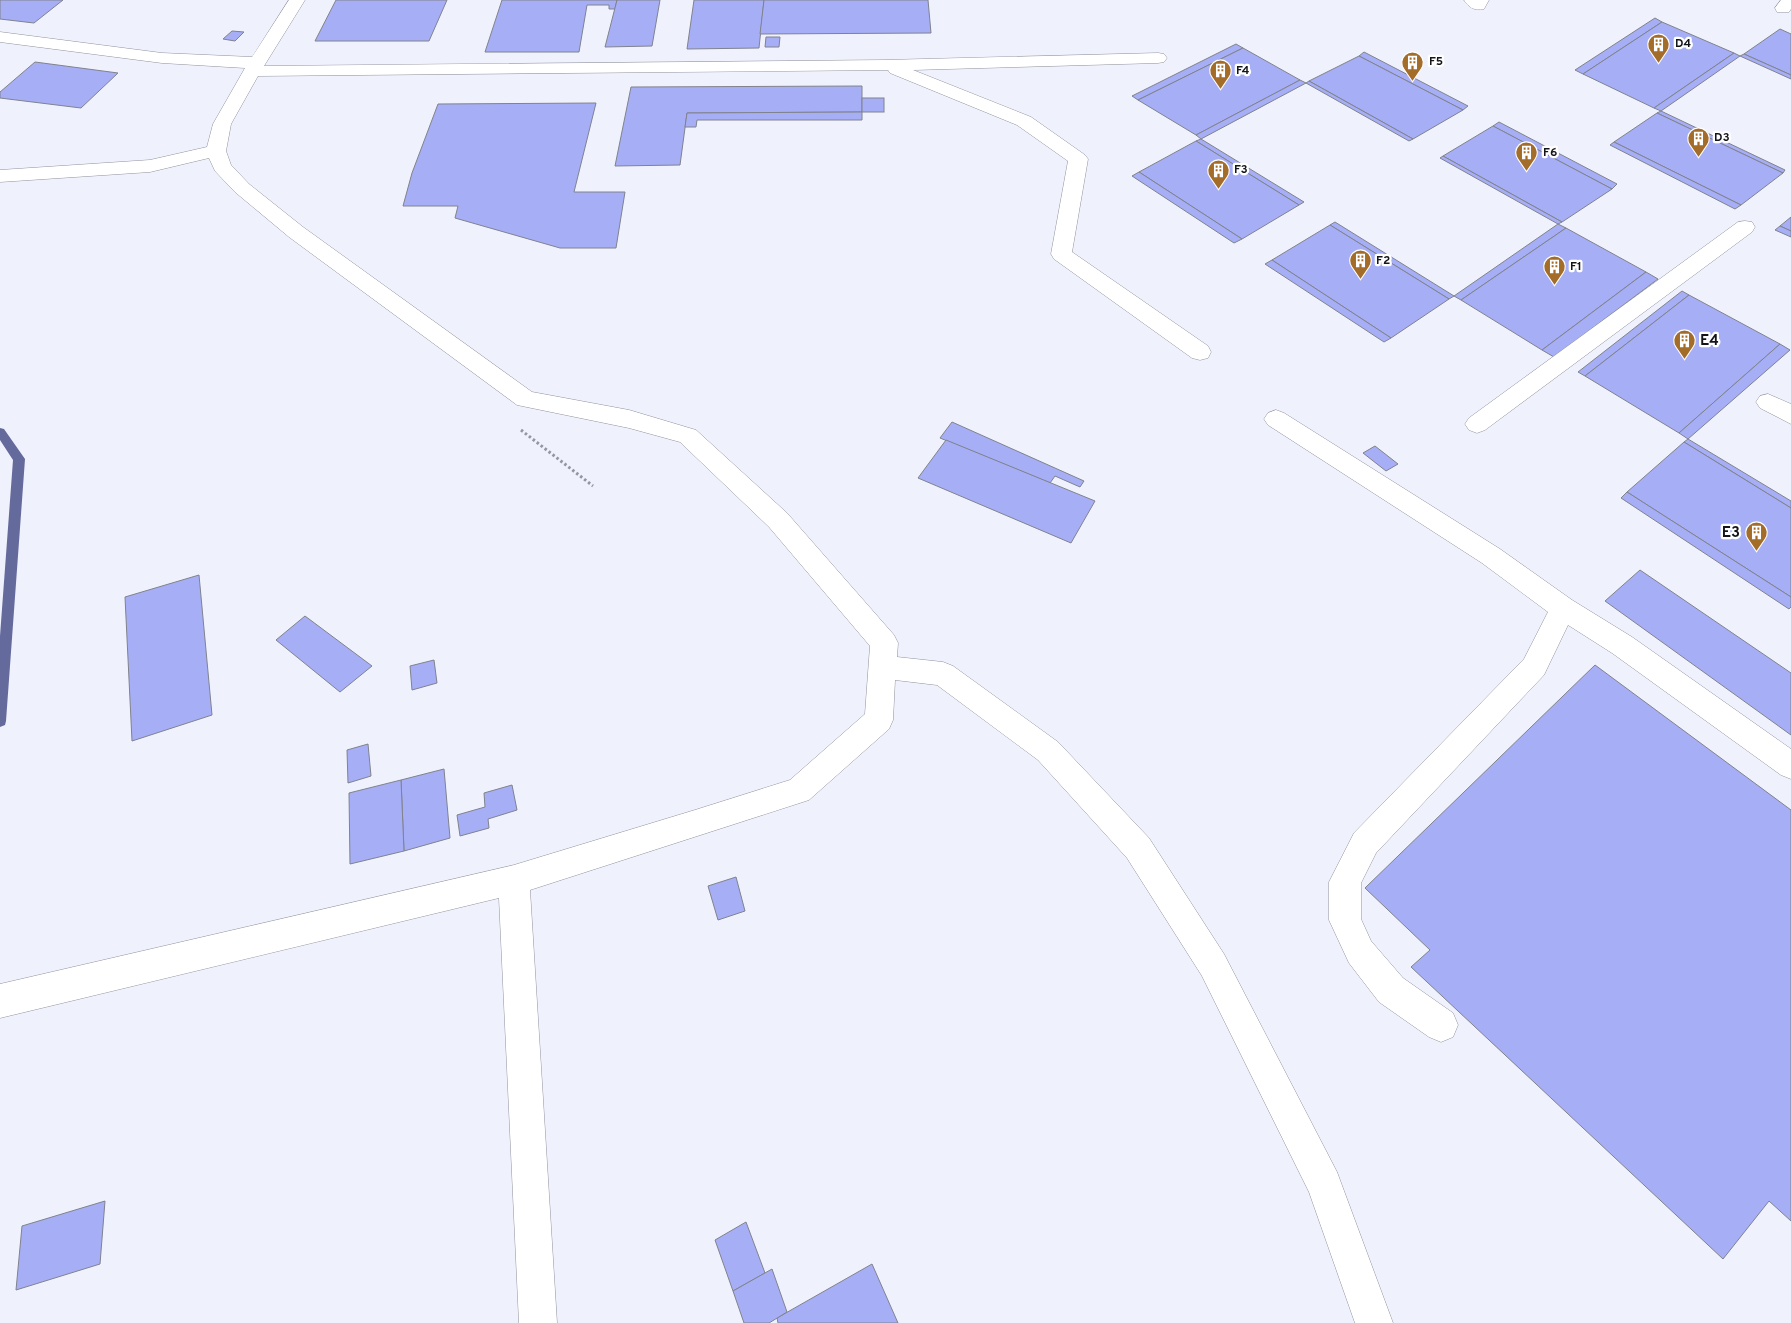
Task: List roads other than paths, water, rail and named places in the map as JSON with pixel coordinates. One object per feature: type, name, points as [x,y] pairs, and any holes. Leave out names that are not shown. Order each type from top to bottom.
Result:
[{"type":"street","points":[[0,1001],[514,880],[799,790],[879,720],[884,643],[778,520],[688,436],[629,420],[525,399],[296,232],[242,188],[222,166],[216,151],[222,124],[297,0]]},
{"type":"street","points":[[1472,0],[1478,5],[1481,0]]},
{"type":"street","points":[[0,37],[162,58],[255,67],[886,65],[1158,58]]},
{"type":"street","points":[[886,65],[1024,121],[1078,160],[1061,254],[1200,352]]},
{"type":"street","points":[[0,176],[150,166],[216,151]]},
{"type":"street","points":[[1477,424],[1745,227]]},
{"type":"street","points":[[1768,402],[1791,415]]},
{"type":"street","points":[[1276,419],[1491,556],[1791,766]]},
{"type":"street","points":[[1441,1025],[1391,990],[1360,952],[1345,920],[1345,882],[1365,843],[1534,667],[1563,608]]},
{"type":"street","points":[[883,666],[943,674],[1048,751],[1138,848],[1212,965],[1320,1176],[1374,1323]]},
{"type":"street","points":[[514,880],[538,1323]]},
{"type":"waterway","points":[[0,432],[19,459],[0,721]]},
{"type":"place","name":"D4","points":[[1659,63]]},
{"type":"place","name":"F5","points":[[1413,81]]},
{"type":"place","name":"F4","points":[[1220,90]]},
{"type":"place","name":"D3","points":[[1698,157]]},
{"type":"place","name":"F6","points":[[1527,172]]},
{"type":"place","name":"F3","points":[[1218,189]]},
{"type":"place","name":"F2","points":[[1360,280]]},
{"type":"place","name":"F1","points":[[1554,286]]},
{"type":"place","name":"E4","points":[[1684,360]]},
{"type":"place","name":"E3","points":[[1756,552]]}]
